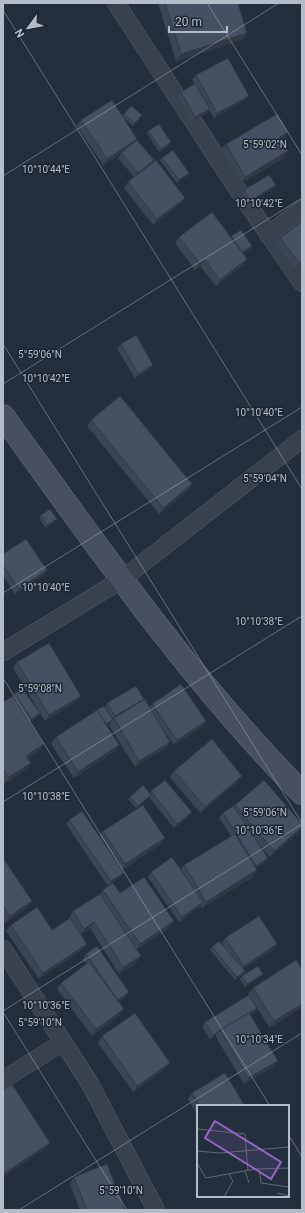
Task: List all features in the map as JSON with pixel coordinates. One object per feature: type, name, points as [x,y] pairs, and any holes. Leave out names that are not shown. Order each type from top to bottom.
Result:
[{"type":"street","points":[[116,3],[268,235],[302,283]]},
{"type":"street","points":[[268,235],[302,209]]},
{"type":"street","points":[[3,416],[121,580],[235,721],[270,761],[302,793]]},
{"type":"street","points":[[3,652],[121,580],[302,439]]},
{"type":"street","points":[[3,949],[89,1082],[156,1210]]},
{"type":"street","points":[[3,1080],[63,1042]]},
{"type":"building","points":[[165,3],[238,3],[247,33],[181,54]]},
{"type":"building","points":[[228,58],[249,96],[217,113],[196,75]]},
{"type":"building","points":[[195,84],[210,109],[195,117],[181,92]]},
{"type":"building","points":[[112,100],[137,139],[107,159],[81,120]]},
{"type":"building","points":[[131,106],[142,115],[135,123],[124,114]]},
{"type":"building","points":[[277,114],[288,132],[280,137],[288,151],[245,177],[226,144]]},
{"type":"building","points":[[159,124],[171,142],[161,149],[148,131]]},
{"type":"building","points":[[137,140],[154,160],[138,173],[121,153]]},
{"type":"building","points":[[173,150],[189,173],[179,180],[162,158]]},
{"type":"building","points":[[156,160],[185,198],[157,219],[128,182]]},
{"type":"building","points":[[269,175],[276,185],[250,201],[244,190]]},
{"type":"building","points":[[212,212],[247,259],[220,280],[205,260],[200,264],[179,237]]},
{"type":"building","points":[[302,221],[302,261],[299,263],[280,238]]},
{"type":"building","points":[[241,230],[252,246],[242,252],[231,236]]},
{"type":"building","points":[[136,335],[153,365],[138,374],[121,344]]},
{"type":"building","points":[[120,396],[192,484],[163,508],[91,420]]},
{"type":"building","points":[[50,509],[57,519],[47,525],[41,515]]},
{"type":"building","points":[[26,539],[47,570],[19,589],[3,565],[3,554]]},
{"type":"building","points":[[49,643],[81,696],[49,715],[17,662]]},
{"type":"building","points":[[181,684],[206,721],[177,740],[152,704]]},
{"type":"building","points":[[136,686],[144,699],[115,716],[107,703]]},
{"type":"building","points":[[22,688],[40,713],[32,719],[14,694]]},
{"type":"building","points":[[13,696],[44,744],[26,756],[31,763],[9,777],[3,769],[3,702]]},
{"type":"building","points":[[145,699],[170,742],[139,761],[114,718]]},
{"type":"building","points":[[104,706],[113,720],[106,724],[97,710]]},
{"type":"building","points":[[97,710],[119,745],[78,772],[56,737]]},
{"type":"building","points":[[212,739],[242,776],[205,807],[174,771]]},
{"type":"building","points":[[165,780],[192,812],[177,824],[151,791]]},
{"type":"building","points":[[264,780],[302,824],[302,827],[274,851],[235,805]]},
{"type":"building","points":[[143,785],[151,795],[138,806],[130,797]]},
{"type":"building","points":[[143,805],[165,838],[125,864],[103,831]]},
{"type":"building","points":[[233,806],[268,858],[256,866],[223,813]]},
{"type":"building","points":[[82,811],[124,873],[111,881],[69,820]]},
{"type":"building","points":[[235,834],[257,870],[206,902],[184,865]]},
{"type":"building","points":[[172,857],[203,902],[182,917],[151,872]]},
{"type":"building","points":[[3,858],[32,901],[10,916],[3,906]]},
{"type":"building","points":[[144,877],[174,921],[140,944],[103,890],[113,883],[120,893]]},
{"type":"building","points":[[100,894],[141,956],[123,967],[94,922],[84,929],[73,911]]},
{"type":"building","points":[[37,907],[52,930],[70,918],[87,944],[43,973],[11,925]]},
{"type":"building","points":[[259,916],[277,944],[244,966],[225,938]]},
{"type":"building","points":[[219,941],[245,971],[237,977],[212,947]]},
{"type":"building","points":[[97,946],[129,992],[118,1000],[86,954]]},
{"type":"building","points":[[296,960],[302,969],[302,1004],[274,1021],[253,988]]},
{"type":"building","points":[[89,962],[124,1009],[96,1029],[61,983]]},
{"type":"building","points":[[258,966],[263,974],[247,984],[242,976]]},
{"type":"building","points":[[249,995],[257,1008],[213,1035],[205,1022]]},
{"type":"building","points":[[135,1013],[170,1063],[137,1086],[102,1036]]},
{"type":"building","points":[[249,1013],[278,1061],[248,1078],[220,1030]]},
{"type":"building","points":[[225,1073],[244,1105],[199,1105],[192,1093]]},
{"type":"building","points":[[12,1084],[50,1143],[3,1174],[3,1090]]},
{"type":"building","points":[[107,1164],[125,1210],[87,1210],[74,1177]]}]
